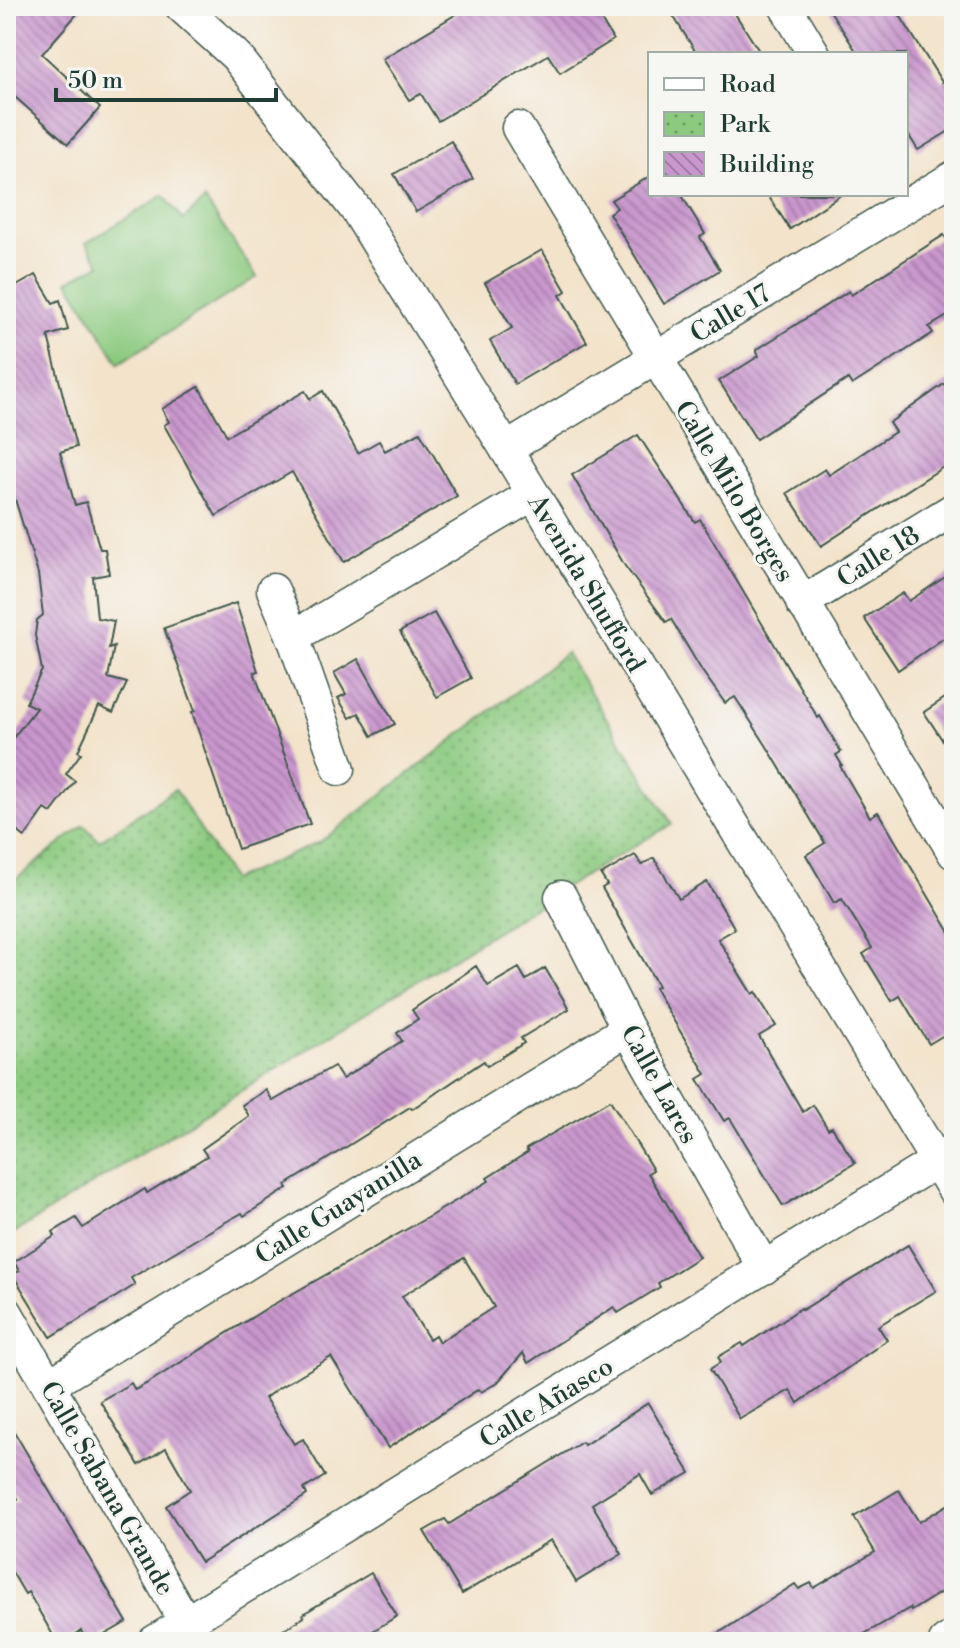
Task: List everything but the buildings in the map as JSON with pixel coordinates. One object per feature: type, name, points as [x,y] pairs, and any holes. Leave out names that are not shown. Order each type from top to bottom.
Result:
[{"type":"street","name":"Avenida Shufford","points":[[181,6],[236,56],[358,212],[506,449],[954,1190]]},
{"type":"street","points":[[785,6],[813,52]]},
{"type":"street","name":"Calle Milo Borges","points":[[518,128],[802,603],[951,842]]},
{"type":"street","name":"Calle 17","points":[[506,449],[655,359],[903,200],[954,177]]},
{"type":"street","points":[[293,637],[533,494]]},
{"type":"street","name":"Calle 18","points":[[802,603],[954,509]]},
{"type":"street","points":[[273,590],[293,637],[339,769]]},
{"type":"street","name":"Calle Lares","points":[[561,897],[628,1029],[764,1268]]},
{"type":"street","name":"Calle Guayanilla","points":[[49,1385],[628,1029]]},
{"type":"street","name":"Calle Añasco","points":[[154,1642],[937,1161]]},
{"type":"street","name":"Calle Sabana Grande","points":[[6,1312],[186,1623]]},
{"type":"street","points":[[945,1642],[954,1636]]},
{"type":"green space","points":[[164,195],[183,220],[205,200],[257,277],[119,363],[68,281],[100,264],[86,243]]},
{"type":"green space","points":[[566,653],[672,824],[6,1238],[6,887],[84,825],[99,841],[175,789],[232,880],[320,842]]}]
